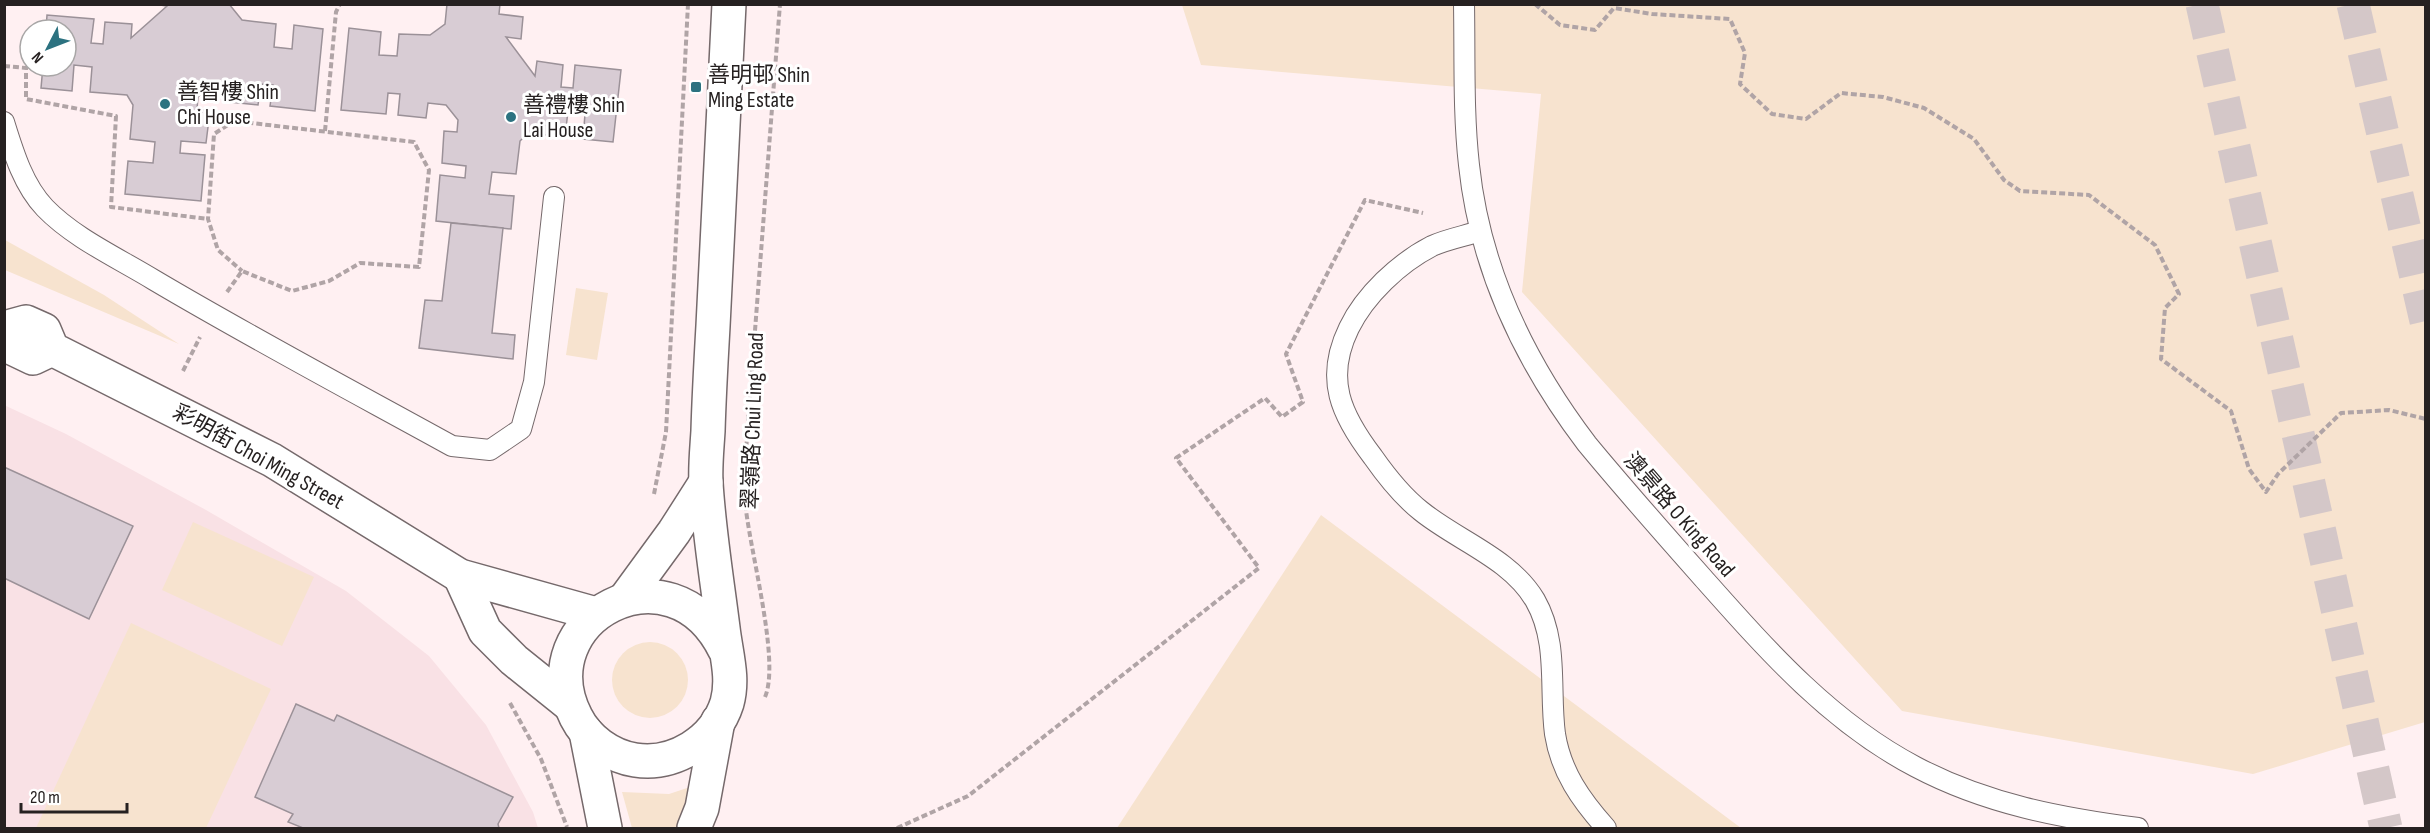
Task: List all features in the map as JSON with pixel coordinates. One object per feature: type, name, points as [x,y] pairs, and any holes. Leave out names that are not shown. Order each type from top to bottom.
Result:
[{"type":"street","name":"翠嶺路 Chui Ling Road","points":[[578,719],[617,755],[636,760],[674,757],[692,748],[707,736],[726,705],[730,687],[730,668],[725,650],[706,482],[729,4]]},
{"type":"street","name":"彩明街 Choi Ming Street","points":[[4,330],[26,322],[44,330],[52,349],[272,460],[460,576],[596,614]]},
{"type":"street","name":"翠嶺路 Chui Ling Road","points":[[625,599],[674,532],[706,482]]},
{"type":"street","points":[[460,576],[485,631],[578,719]]},
{"type":"street","name":"翠嶺路 Chui Ling Road","points":[[605,828],[578,719],[565,679],[569,653],[580,632],[596,614],[625,599],[656,596],[685,605],[709,624],[725,650]]},
{"type":"street","name":"翠嶺路 Chui Ling Road","points":[[694,828],[702,808],[718,721]]},
{"type":"lane","name":"澳景路 O King Road","points":[[1464,4],[1467,133],[1480,231],[1498,291],[1531,360],[1562,411],[1615,477],[1760,642],[1821,703],[1869,739],[1892,753],[1974,793],[2042,813],[2138,828]]},
{"type":"lane","points":[[4,122],[24,176],[45,208],[73,231],[212,314],[452,446],[490,450],[521,429],[534,382],[554,197]]},
{"type":"lane","points":[[1480,231],[1433,246],[1395,272],[1373,292],[1353,320],[1342,345],[1337,370],[1340,401],[1358,437],[1398,490],[1422,512],[1505,567],[1534,599],[1550,638],[1554,718],[1559,753],[1570,782],[1606,828]]},
{"type":"path","points":[[325,131],[336,12],[340,4]]},
{"type":"path","points":[[652,500],[666,432],[688,4]]},
{"type":"path","name":"翠嶺路 Chui Ling Road","points":[[760,708],[770,687],[767,639],[745,500],[746,446],[780,4]]},
{"type":"path","points":[[1535,4],[1560,26],[1595,30],[1614,8],[1652,14],[1730,19],[1745,53],[1740,84],[1772,114],[1806,118],[1841,93],[1883,97],[1924,108],[1974,139],[2004,180],[2020,191],[2089,195],[2156,245],[2179,294],[2165,308],[2161,359],[2231,411],[2249,469],[2266,492],[2278,474],[2341,413],[2389,410],[2426,419]]},
{"type":"path","points":[[4,66],[26,68],[26,99],[116,116],[111,207],[208,219]]},
{"type":"path","points":[[234,121],[414,142],[429,170],[419,267],[360,263],[329,281],[292,291],[242,271],[218,250],[208,219],[214,134],[234,121]]},
{"type":"path","points":[[897,828],[968,796],[1259,568],[1176,458],[1265,398],[1282,417],[1303,402],[1286,354],[1365,200],[1423,213]]},
{"type":"path","points":[[183,371],[212,314],[242,271]]},
{"type":"path","points":[[505,696],[541,759],[567,828]]},
{"type":"shaded area","points":[[1182,5],[2425,5],[2425,722],[2253,774],[1902,711],[1522,292],[1541,94],[1201,65]]},
{"type":"shaded area","points":[[5,240],[104,295],[179,344],[5,270]]},
{"type":"shaded area","points":[[576,288],[608,293],[597,360],[566,355]]},
{"type":"shaded area","points":[[4,405],[66,434],[206,510],[346,591],[429,656],[486,725],[533,812],[538,828],[5,828]]},
{"type":"shaded area","points":[[1321,515],[1741,828],[1117,828]]},
{"type":"shaded area","points":[[193,522],[314,577],[282,646],[162,590]]},
{"type":"shaded area","points":[[131,623],[271,689],[206,828],[36,828]]},
{"type":"shaded area","points":[[650,642],[664,645],[677,653],[685,666],[688,680],[685,694],[677,707],[664,715],[650,718],[636,715],[623,707],[615,694],[612,680],[615,666],[623,653],[636,645]]},
{"type":"shaded area","points":[[693,786],[678,828],[632,828],[622,792],[669,794]]},
{"type":"building","name":"善智樓 Shin Chi House","points":[[153,4],[229,4],[242,20],[276,24],[274,47],[292,49],[294,25],[323,29],[315,111],[270,106],[273,85],[261,84],[258,105],[230,102],[231,87],[212,85],[198,97],[197,109],[210,111],[206,143],[181,141],[180,153],[205,155],[201,201],[125,194],[128,161],[153,163],[155,142],[130,139],[133,105],[127,95],[90,92],[92,67],[78,65],[78,18],[47,18],[47,15],[94,19],[91,43],[103,44],[105,22],[132,24],[131,38],[167,6]]},
{"type":"building","name":"善禮樓 Shin Lai House","points":[[447,4],[500,4],[499,14],[523,17],[521,39],[506,37],[535,76],[537,61],[563,65],[561,87],[573,88],[575,65],[621,70],[613,142],[583,139],[585,114],[568,111],[565,137],[528,133],[520,141],[516,174],[492,172],[489,194],[514,196],[511,229],[436,221],[440,175],[465,178],[466,166],[442,163],[444,131],[457,132],[458,120],[446,105],[428,103],[426,118],[398,115],[400,94],[388,93],[386,114],[341,110],[349,28],[381,32],[379,55],[397,56],[399,34],[430,35],[445,24]]},
{"type":"building","name":"善智樓 Shin Chi House","points":[[42,78],[73,78],[72,91],[41,88]]},
{"type":"building","points":[[451,223],[503,228],[492,333],[515,335],[513,359],[419,348],[425,300],[442,301]]},
{"type":"building","points":[[4,467],[133,526],[89,619],[4,578]]},
{"type":"building","points":[[296,704],[334,721],[337,715],[513,797],[498,824],[499,828],[303,828],[288,822],[293,814],[255,797]]},
{"type":"tunnel","points":[[2202,4],[2386,828]]},
{"type":"tunnel","points":[[2353,4],[2426,321]]},
{"type":"place","name":"善明邨 Shin Ming Estate","points":[[696,87]]},
{"type":"place","name":"善智樓 Shin Chi House","points":[[165,104]]},
{"type":"place","name":"善禮樓 Shin Lai House","points":[[511,117]]}]
